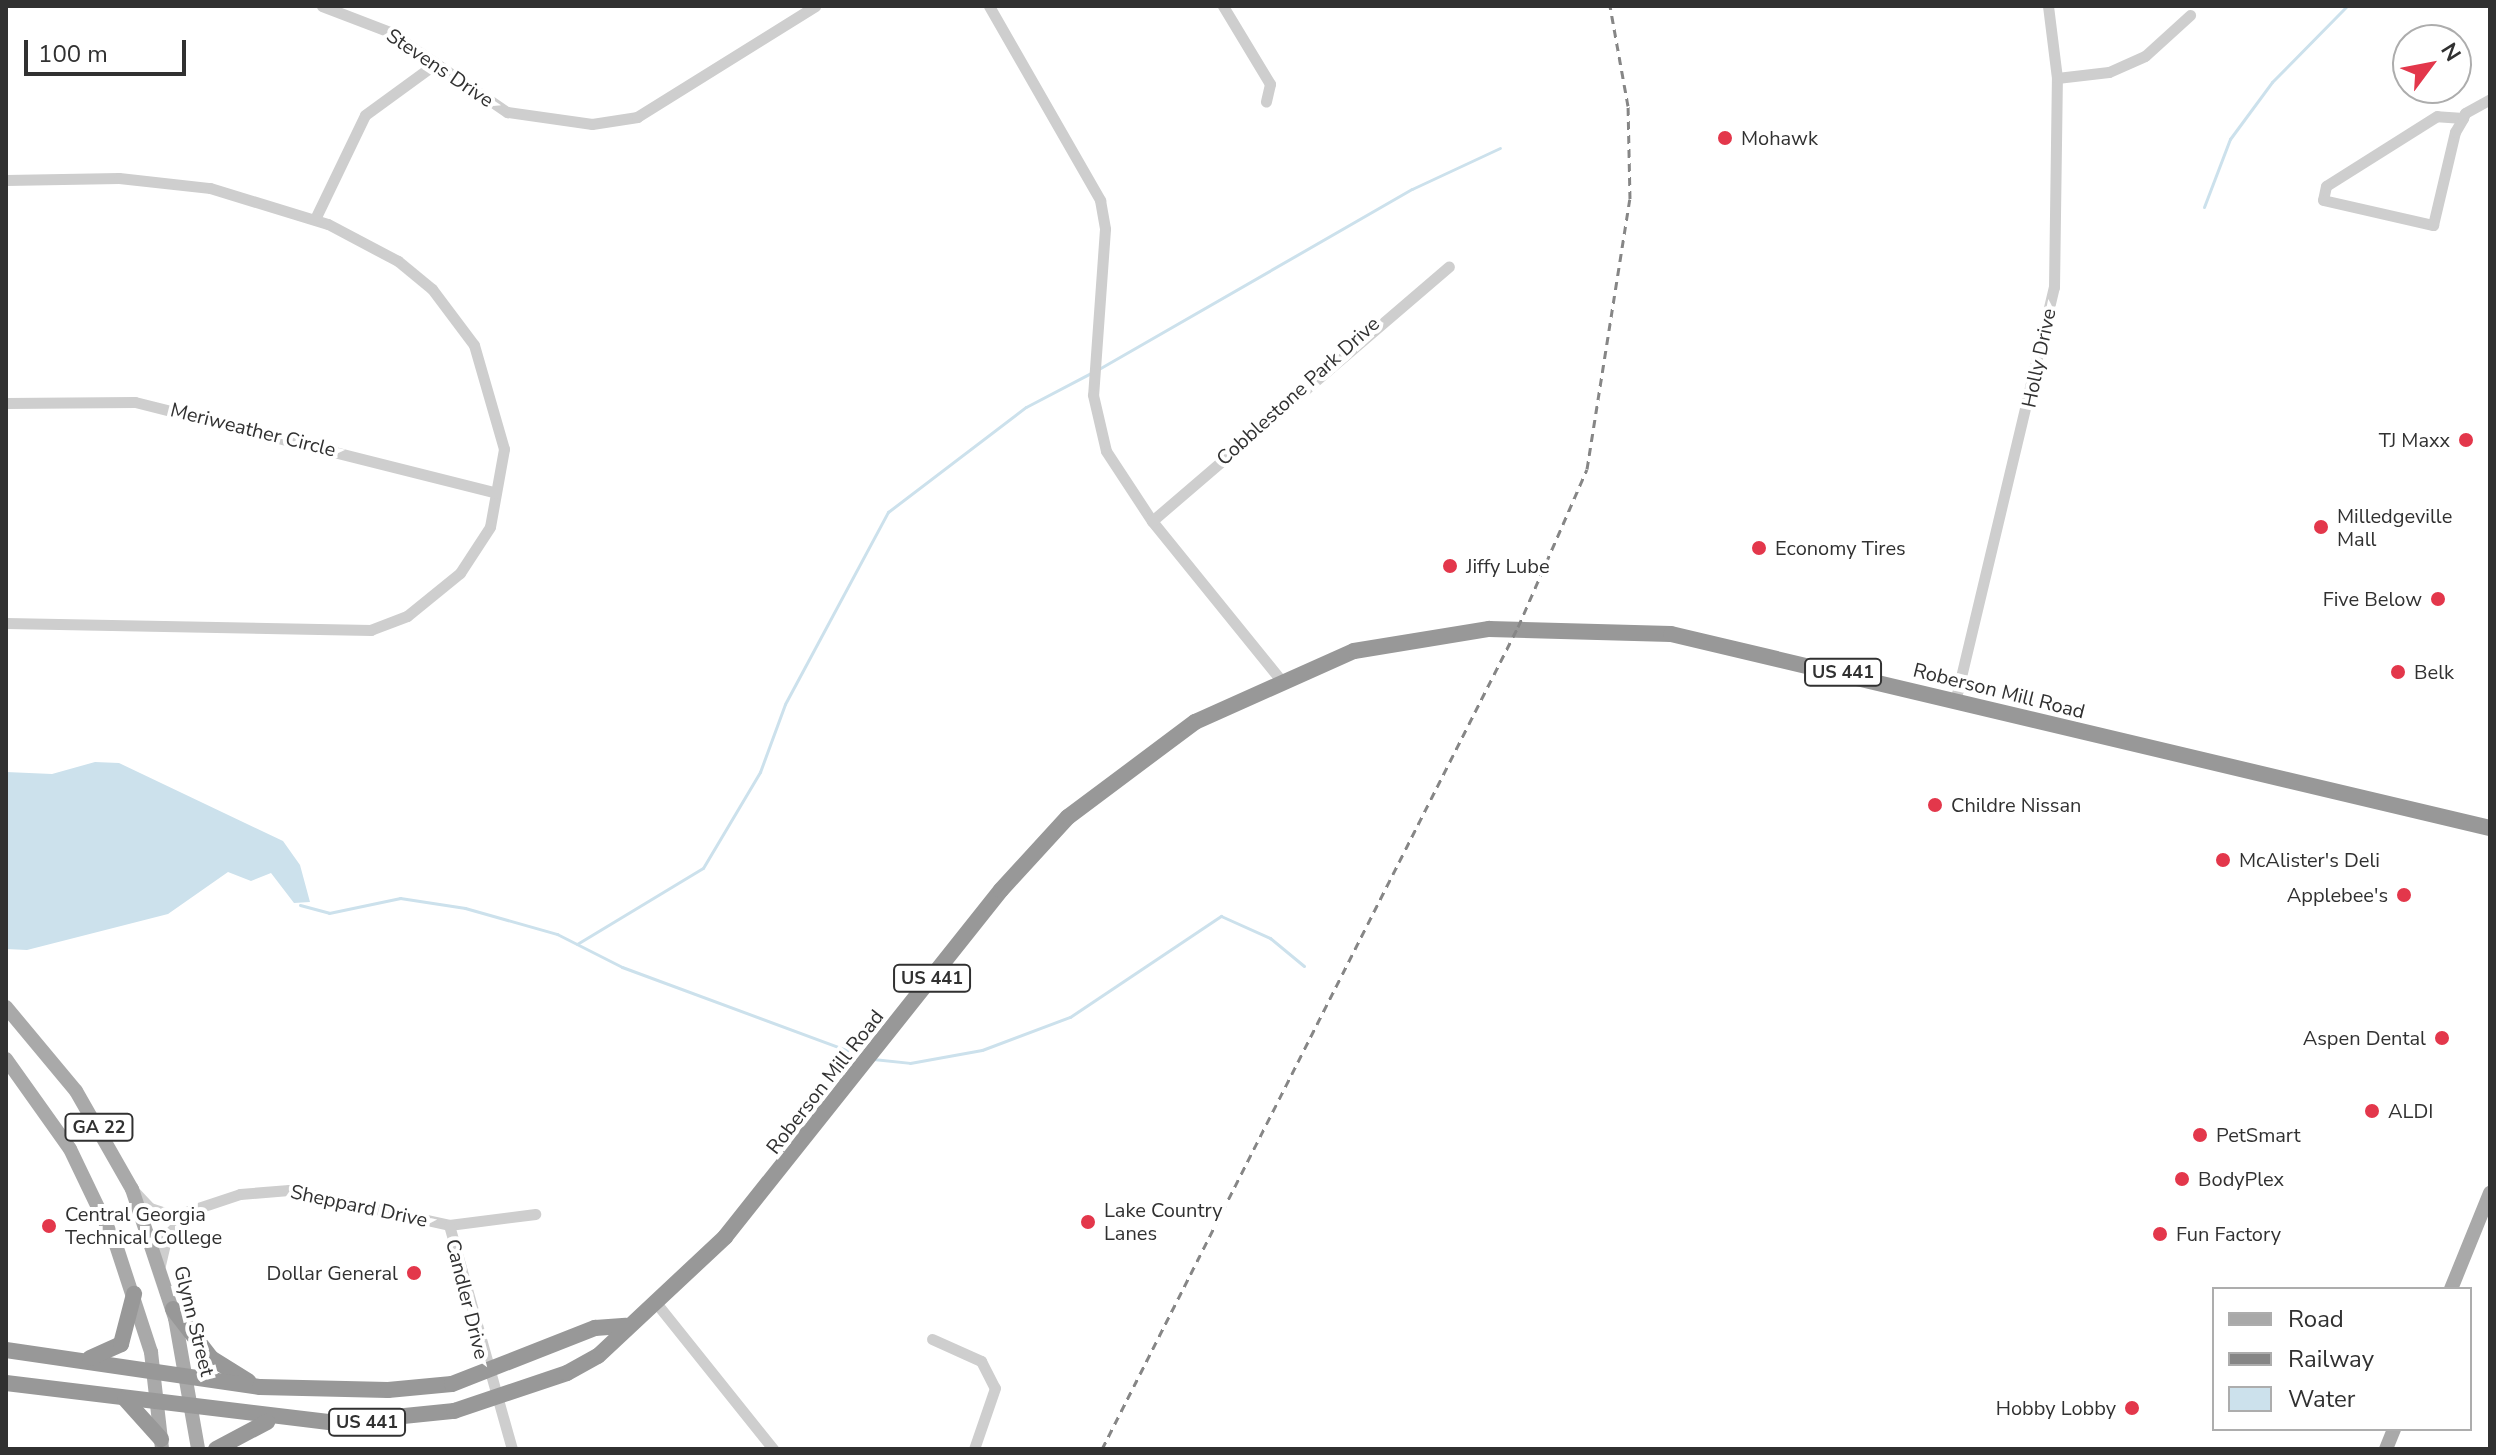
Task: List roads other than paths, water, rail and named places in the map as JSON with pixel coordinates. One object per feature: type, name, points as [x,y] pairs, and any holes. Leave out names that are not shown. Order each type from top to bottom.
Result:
[{"type":"highway","name":"Roberson Mill Road","points":[[158,1404],[271,1420],[399,1420],[495,1400],[567,1373],[657,1304],[766,1190],[1044,841],[1142,756],[1280,679],[1354,651],[1433,635],[1582,627],[1699,638],[1955,702],[2490,828]]},
{"type":"highway","points":[[85,1359],[121,1344],[134,1294]]},
{"type":"highway","points":[[173,1309],[211,1358],[260,1387]]},
{"type":"highway","name":"Roberson Mill Road","points":[[155,1372],[260,1387],[388,1390],[485,1374],[595,1328],[626,1326]]},
{"type":"highway","name":"US 441","points":[[6,1350],[85,1359],[155,1372]]},
{"type":"highway","name":"US 441","points":[[6,1383],[158,1404]]},
{"type":"highway","points":[[124,1398],[162,1444]]},
{"type":"highway","points":[[216,1449],[271,1420]]},
{"type":"main road","name":"Glynn Street","points":[[6,1007],[76,1091],[132,1189],[173,1309],[189,1376],[198,1449]]},
{"type":"main road","name":"GA 22","points":[[6,1059],[83,1173],[134,1294],[155,1372],[162,1444]]},
{"type":"main road","points":[[2452,1287],[2490,1193]]},
{"type":"street","name":"Stevens Drive","points":[[322,6],[390,32],[507,112],[592,124],[637,117],[815,6]]},
{"type":"street","points":[[989,6],[1100,200],[1105,229],[1093,395],[1106,451],[1152,521],[1280,679]]},
{"type":"street","points":[[1223,6],[1270,84],[1266,102]]},
{"type":"street","name":"Holly Drive","points":[[1955,702],[2054,287],[2057,78],[2048,6]]},
{"type":"street","points":[[2057,78],[2109,72],[2145,56],[2190,15]]},
{"type":"street","points":[[315,219],[365,115],[435,64]]},
{"type":"street","points":[[2463,118],[2437,116],[2326,186],[2323,200],[2433,225],[2463,118],[2490,99]]},
{"type":"street","points":[[6,180],[119,178],[210,188],[315,219],[398,261],[432,289],[474,345],[504,449],[490,527],[460,573],[407,616],[371,630],[6,623]]},
{"type":"street","name":"Cobblestone Park Drive","points":[[1152,521],[1449,266]]},
{"type":"street","name":"Meriweather Circle","points":[[6,403],[135,402],[496,493]]},
{"type":"street","points":[[132,1189],[162,1215],[187,1215]]},
{"type":"street","name":"Sheppard Drive","points":[[187,1215],[240,1194],[289,1190],[449,1225],[535,1214]]},
{"type":"street","points":[[160,1265],[167,1235],[187,1215]]},
{"type":"street","name":"Candler Drive","points":[[449,1225],[485,1374],[512,1449]]},
{"type":"street","points":[[657,1304],[773,1449]]},
{"type":"street","points":[[932,1339],[981,1361],[995,1388],[974,1449]]},
{"type":"water","points":[[95,762],[119,763],[283,841],[300,865],[310,902],[294,903],[271,873],[251,881],[228,872],[168,914],[27,950],[6,949],[6,772],[52,774]]},
{"type":"waterway","points":[[2204,207],[2230,139],[2272,82],[2347,6]]},
{"type":"waterway","points":[[1097,370],[1412,189],[1500,148]]},
{"type":"waterway","points":[[577,944],[703,868],[760,772],[785,704],[888,512],[1026,407],[1091,373]]},
{"type":"waterway","points":[[300,905],[329,913],[400,898],[465,908],[557,934],[622,967],[862,1056]]},
{"type":"waterway","points":[[873,1059],[910,1063],[982,1050],[1070,1017],[1221,916],[1270,938],[1304,966]]},
{"type":"railway","points":[[1102,1449],[1518,627],[1587,469],[1630,199],[1628,106],[1610,6]]},
{"type":"place","name":"Mohawk","points":[[1725,138]]},
{"type":"place","name":"TJ Maxx","points":[[2466,440]]},
{"type":"place","name":"Milledgeville Mall","points":[[2321,527]]},
{"type":"place","name":"Economy Tires","points":[[1759,548]]},
{"type":"place","name":"Jiffy Lube","points":[[1450,566]]},
{"type":"place","name":"Five Below","points":[[2438,599]]},
{"type":"place","name":"Belk","points":[[2398,672]]},
{"type":"place","name":"Childre Nissan","points":[[1935,805]]},
{"type":"place","name":"McAlister's Deli","points":[[2223,860]]},
{"type":"place","name":"Applebee's","points":[[2404,895]]},
{"type":"place","name":"Aspen Dental","points":[[2442,1038]]},
{"type":"place","name":"ALDI","points":[[2372,1111]]},
{"type":"place","name":"PetSmart","points":[[2200,1135]]},
{"type":"place","name":"BodyPlex","points":[[2182,1179]]},
{"type":"place","name":"Lake Country Lanes","points":[[1088,1222]]},
{"type":"place","name":"Central Georgia Technical College","points":[[49,1226]]},
{"type":"place","name":"Fun Factory","points":[[2160,1234]]},
{"type":"place","name":"Dollar General","points":[[414,1273]]},
{"type":"place","name":"Hobby Lobby","points":[[2132,1408]]}]
